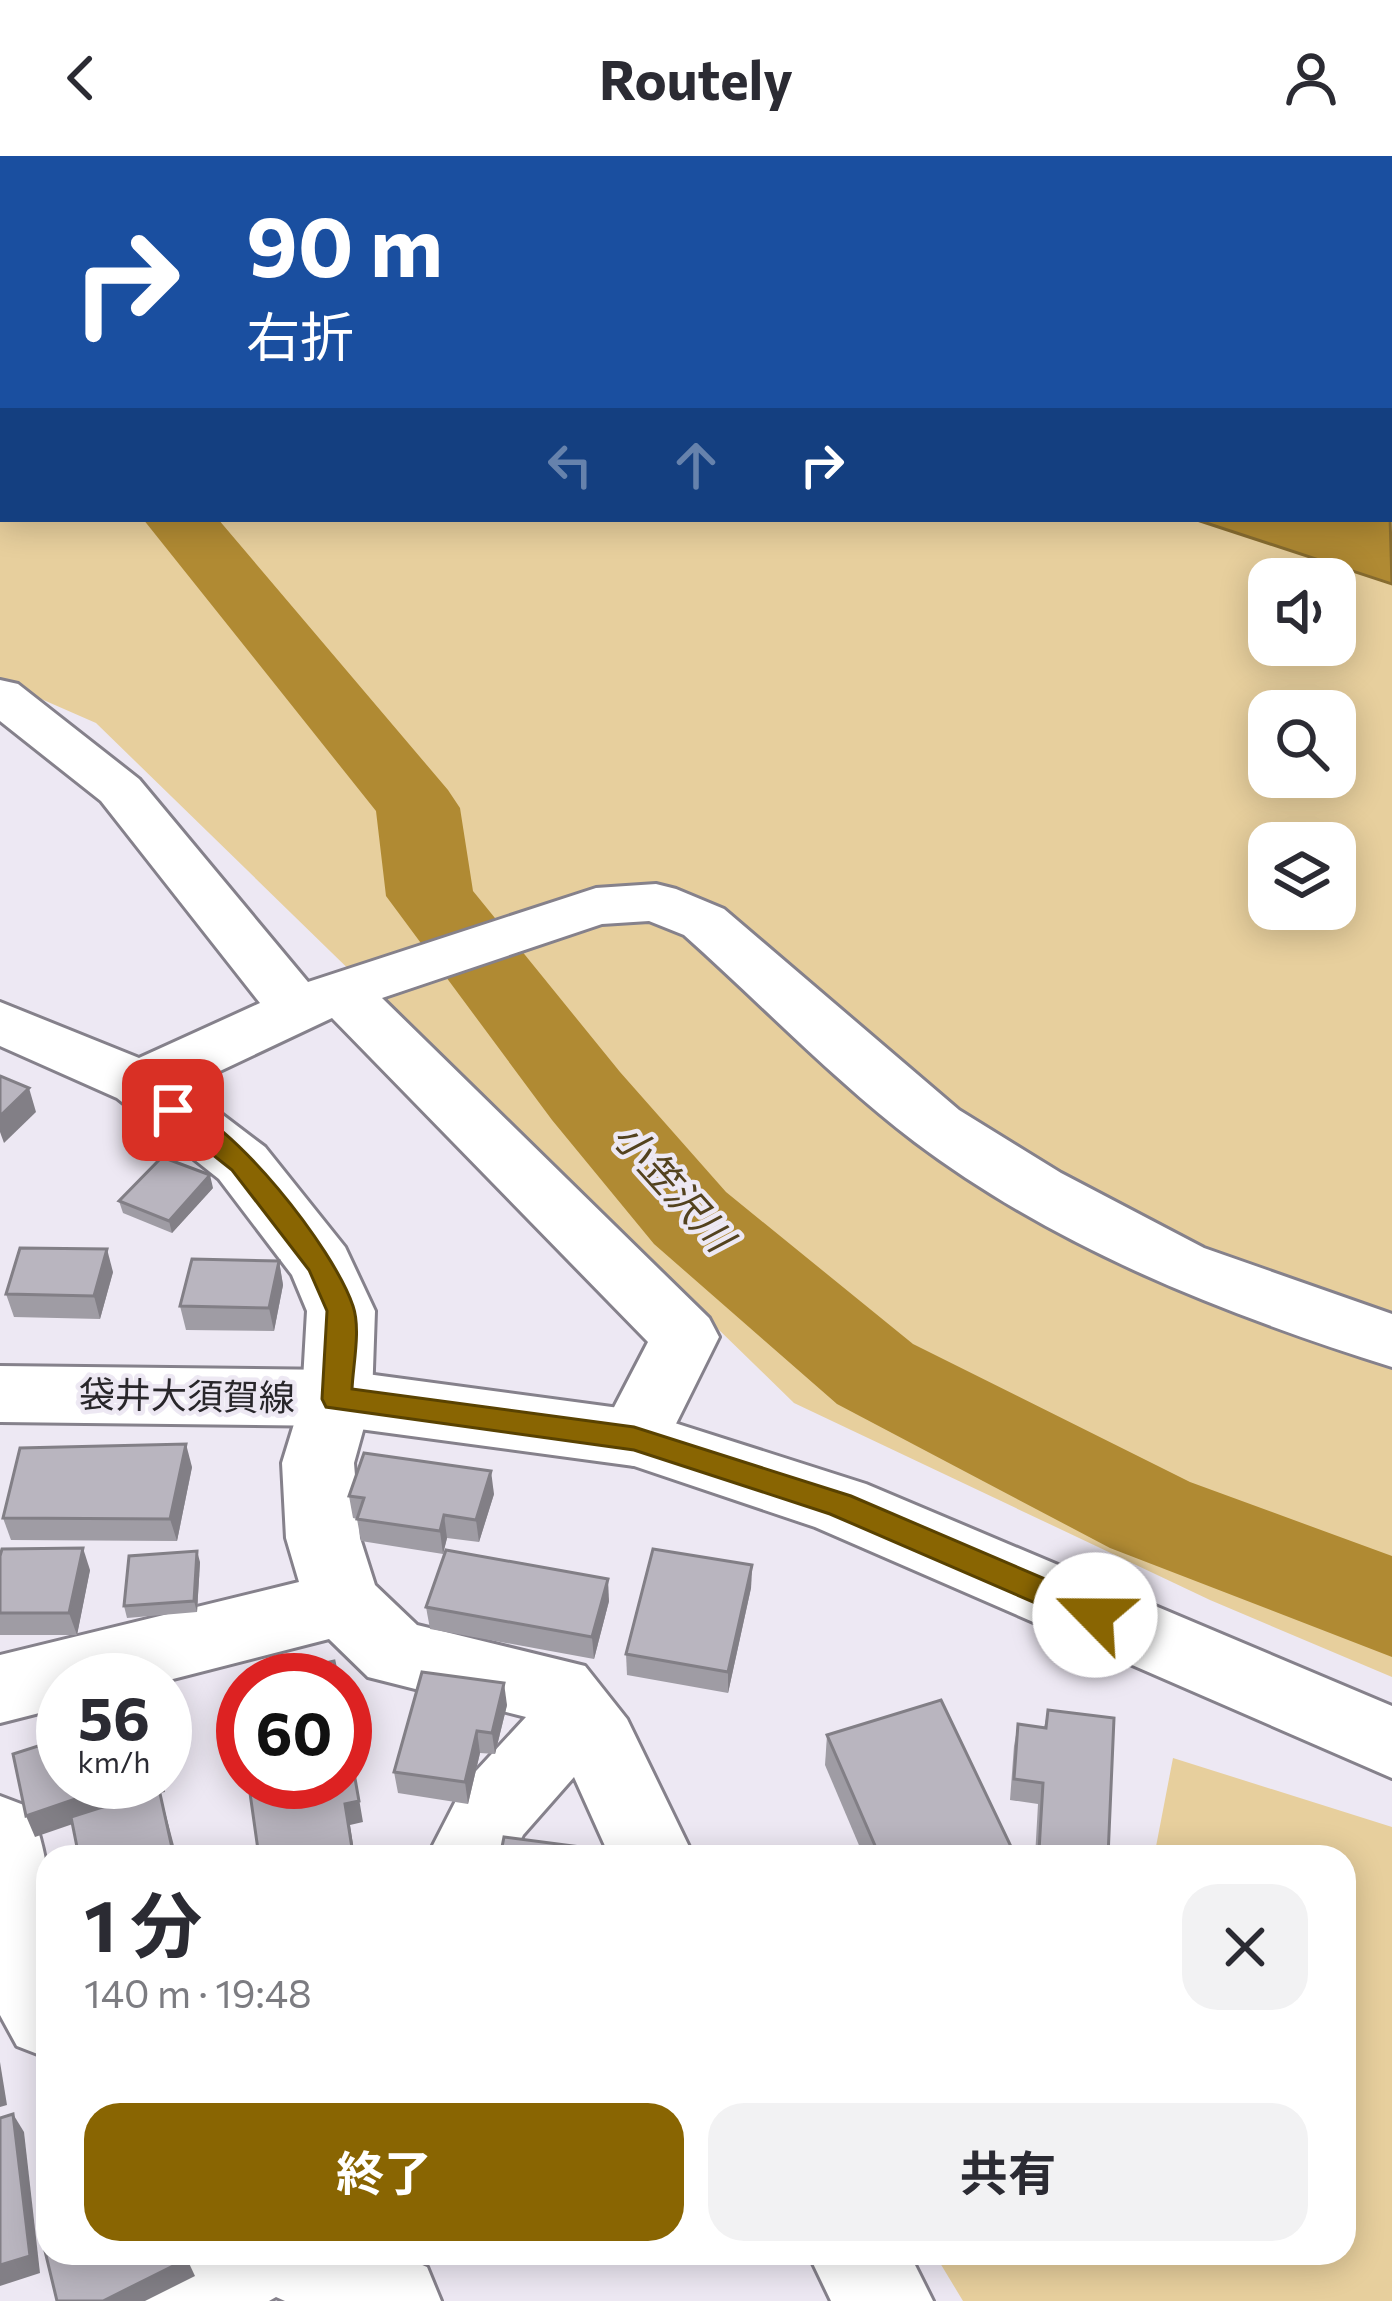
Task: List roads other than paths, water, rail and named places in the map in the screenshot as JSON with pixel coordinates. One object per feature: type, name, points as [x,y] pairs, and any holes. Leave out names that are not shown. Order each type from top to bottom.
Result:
[{"type":"street","points":[[0,695],[120,790],[319,1000],[685,1337],[634,1438]]},
{"type":"street","points":[[139,1083],[319,1000],[545,920],[596,906],[656,902],[704,922],[937,1126],[1038,1190],[1180,1266],[1392,1341]]},
{"type":"street","points":[[0,1022],[139,1083],[242,1163],[321,1265],[341,1311],[337,1399],[318,1463],[323,1538],[343,1603],[395,1654],[557,1690],[599,1744],[646,1845]]},
{"type":"street","name":"袋井大須賀線","points":[[0,1394],[337,1399],[634,1438],[840,1505],[1392,1743]]},
{"type":"street","points":[[0,1689],[343,1603]]},
{"type":"street","points":[[475,1845],[494,1809],[578,1716]]},
{"type":"street","points":[[0,1834],[14,1957],[36,1995]]},
{"type":"street","points":[[183,2301],[240,2265]]},
{"type":"street","points":[[312,2265],[393,2301]]},
{"type":"street","points":[[862,2265],[885,2301]]},
{"type":"waterway","name":"小笠沢川","points":[[181,522],[418,808],[430,896],[586,1096],[690,1218],[875,1374],[1150,1515],[1392,1607]]}]
